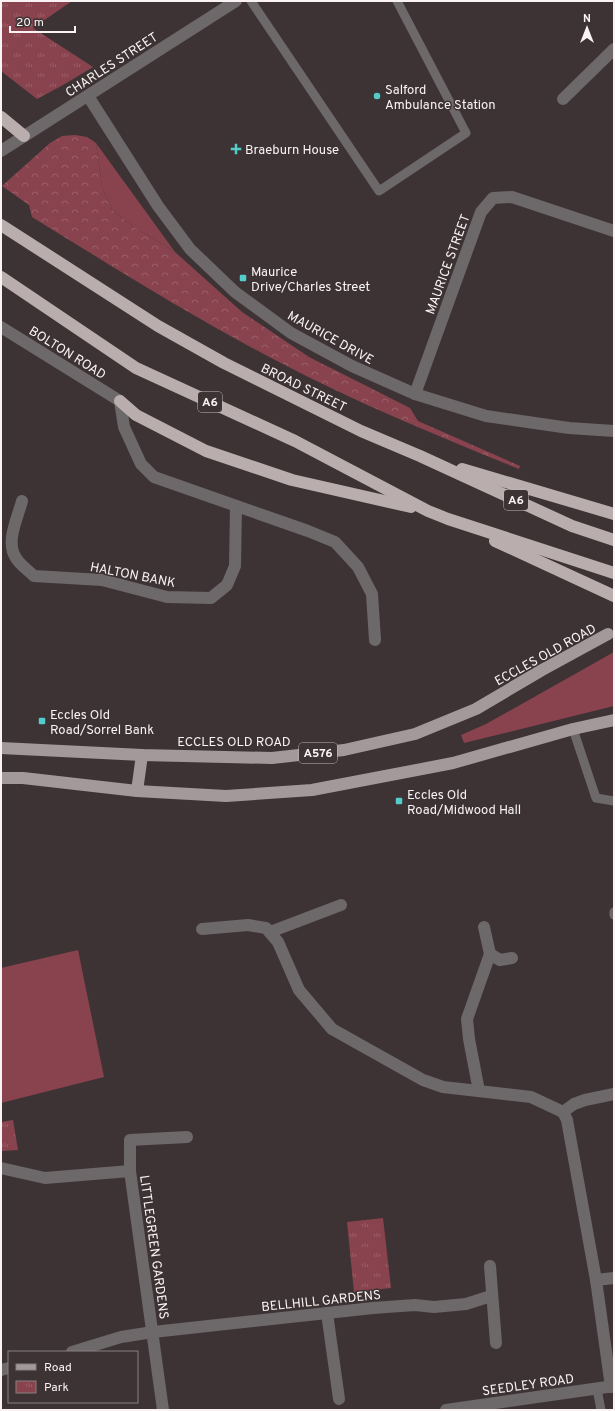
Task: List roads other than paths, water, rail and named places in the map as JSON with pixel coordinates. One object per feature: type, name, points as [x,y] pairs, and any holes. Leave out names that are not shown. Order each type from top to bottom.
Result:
[{"type":"highway","points":[[1,117],[24,136]]},
{"type":"highway","name":"BROAD STREET","points":[[1,225],[158,326],[224,363],[361,431],[420,456],[572,526],[614,540]]},
{"type":"highway","name":"A6","points":[[1,278],[136,368],[295,442],[428,511],[448,519],[614,572]]},
{"type":"highway","points":[[120,401],[136,415],[206,451],[292,480],[428,511]]},
{"type":"highway","points":[[420,456],[614,514]]},
{"type":"highway","points":[[448,519],[614,596]]},
{"type":"main road","name":"ECCLES OLD ROAD","points":[[1,748],[142,755],[272,758],[344,750],[415,734],[476,709],[608,634]]},
{"type":"main road","points":[[1,778],[23,778],[137,791],[226,796],[312,790],[453,763],[573,729],[614,720]]},
{"type":"main road","points":[[137,791],[142,755]]},
{"type":"street","name":"CHARLES STREET","points":[[1,151],[236,1]]},
{"type":"street","points":[[563,99],[614,49]]},
{"type":"street","name":"MAURICE DRIVE","points":[[88,96],[158,206],[190,249],[235,292],[291,333],[352,366],[414,394],[486,416],[569,428],[614,432]]},
{"type":"street","name":"MAURICE STREET","points":[[414,394],[481,212],[493,198],[512,197],[614,230]]},
{"type":"street","name":"BOLTON ROAD","points":[[1,327],[120,401]]},
{"type":"street","points":[[120,401],[124,427],[141,464],[154,477],[308,531],[335,542],[358,567],[372,594],[375,640]]},
{"type":"street","name":"HALTON BANK","points":[[22,501],[12,536],[12,546],[16,558],[34,576],[102,580],[167,597],[211,598],[227,585],[235,566],[236,506]]},
{"type":"street","points":[[270,932],[341,904]]},
{"type":"street","points":[[202,929],[248,925],[266,928],[278,942],[299,990],[332,1029],[423,1080],[443,1087],[531,1098],[563,1112],[567,1120],[596,1280],[612,1386]]},
{"type":"street","points":[[479,1091],[469,1039],[467,1019],[490,954],[484,927]]},
{"type":"street","points":[[490,954],[500,960],[512,958]]},
{"type":"street","points":[[563,1112],[574,1104],[585,1100],[614,1094]]},
{"type":"street","points":[[130,1171],[130,1140],[188,1137]]},
{"type":"street","name":"LITTLEGREEN GARDENS","points":[[1,1168],[46,1178],[130,1171],[163,1410]]},
{"type":"street","points":[[490,1266],[491,1296],[496,1343]]},
{"type":"street","points":[[596,1280],[614,1278]]},
{"type":"street","name":"BELLHILL GARDENS","points":[[75,1351],[121,1337],[152,1332],[373,1308],[414,1305],[434,1307],[466,1304],[491,1296]]},
{"type":"street","points":[[327,1313],[339,1399]]},
{"type":"street","name":"SEEDLEY ROAD","points":[[446,1410],[612,1386]]},
{"type":"lane","points":[[251,1],[379,191],[466,133],[398,1]]},
{"type":"lane","points":[[573,729],[596,798],[614,801]]},
{"type":"lane","points":[[597,1389],[601,1410]]},
{"type":"place","name":"Salford Ambulance Station","points":[[377,96]]},
{"type":"place","name":"Braeburn House","points":[[236,149]]},
{"type":"place","name":"Maurice Drive/Charles Street","points":[[243,278]]},
{"type":"place","name":"Eccles Old Road/Sorrel Bank","points":[[42,721]]},
{"type":"place","name":"Eccles Old Road/Midwood Hall","points":[[399,801]]}]
